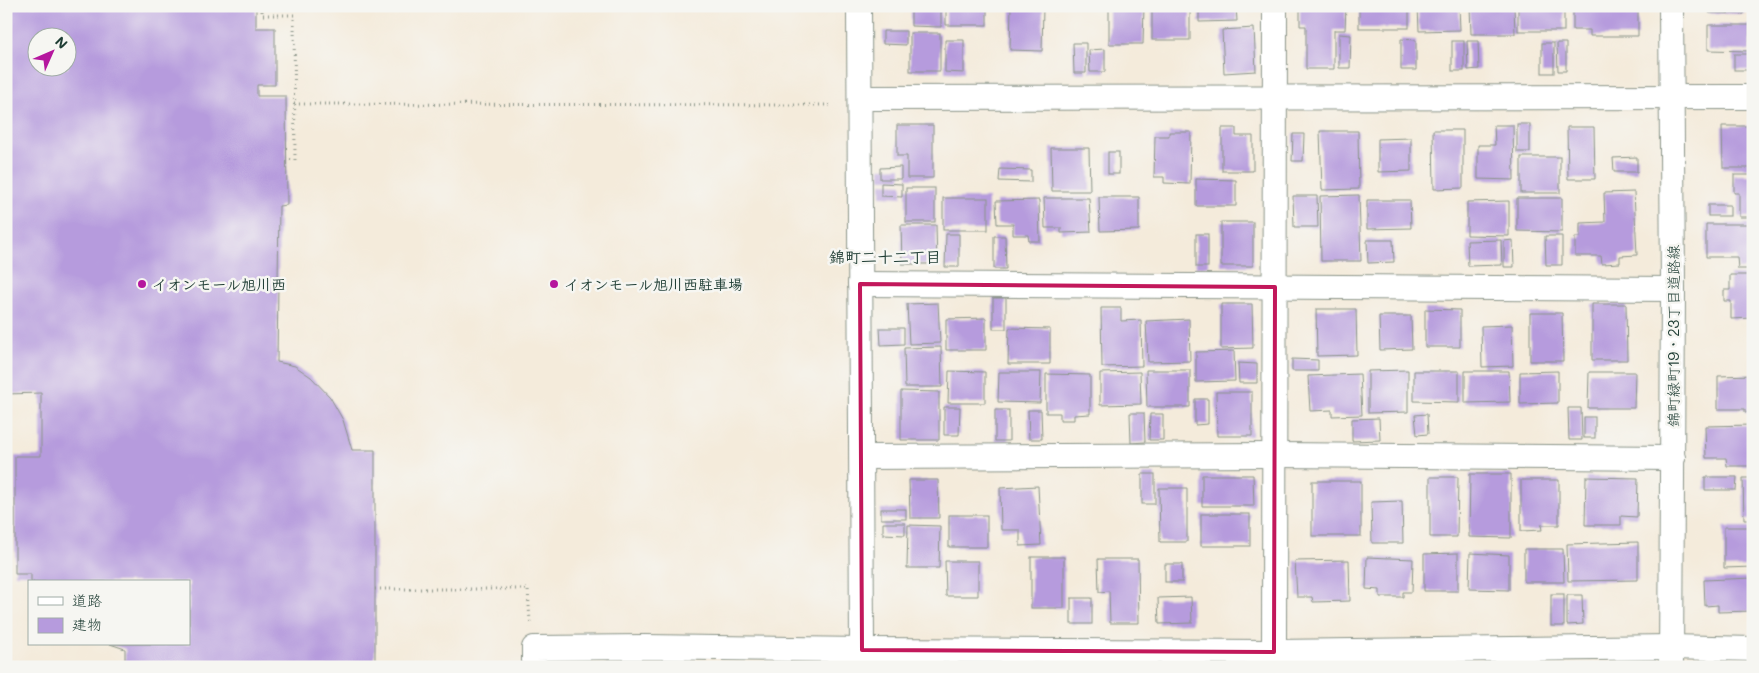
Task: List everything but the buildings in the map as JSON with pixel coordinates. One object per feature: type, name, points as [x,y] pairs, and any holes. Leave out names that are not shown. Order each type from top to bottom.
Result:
[{"type":"street","points":[[859,6],[862,650]]},
{"type":"street","points":[[1274,652],[1275,6]]},
{"type":"street","name":"錦町緑町19・23丁目道路線","points":[[1671,6],[1673,288],[1671,657]]},
{"type":"street","points":[[860,98],[1753,97]]},
{"type":"street","points":[[860,284],[1673,288]]},
{"type":"street","points":[[862,458],[1274,455],[1673,458]]},
{"type":"street","points":[[534,667],[534,648],[645,647],[727,658],[862,650],[1101,659],[1274,652],[1472,659],[1671,657],[1753,649]]},
{"type":"path","points":[[262,6],[262,15],[294,15],[294,160],[286,159]]},
{"type":"path","points":[[294,104],[837,105]]},
{"type":"path","points":[[375,588],[528,589],[529,622]]},
{"type":"highlighted area","points":[[860,284],[1275,287],[1274,652],[862,650]]},
{"type":"place","name":"イオンモール旭川西","points":[[142,284]]},
{"type":"place","name":"イオンモール旭川西駐車場","points":[[554,284]]},
{"type":"district","name":"錦町二十二丁目","points":[[885,256]]}]
